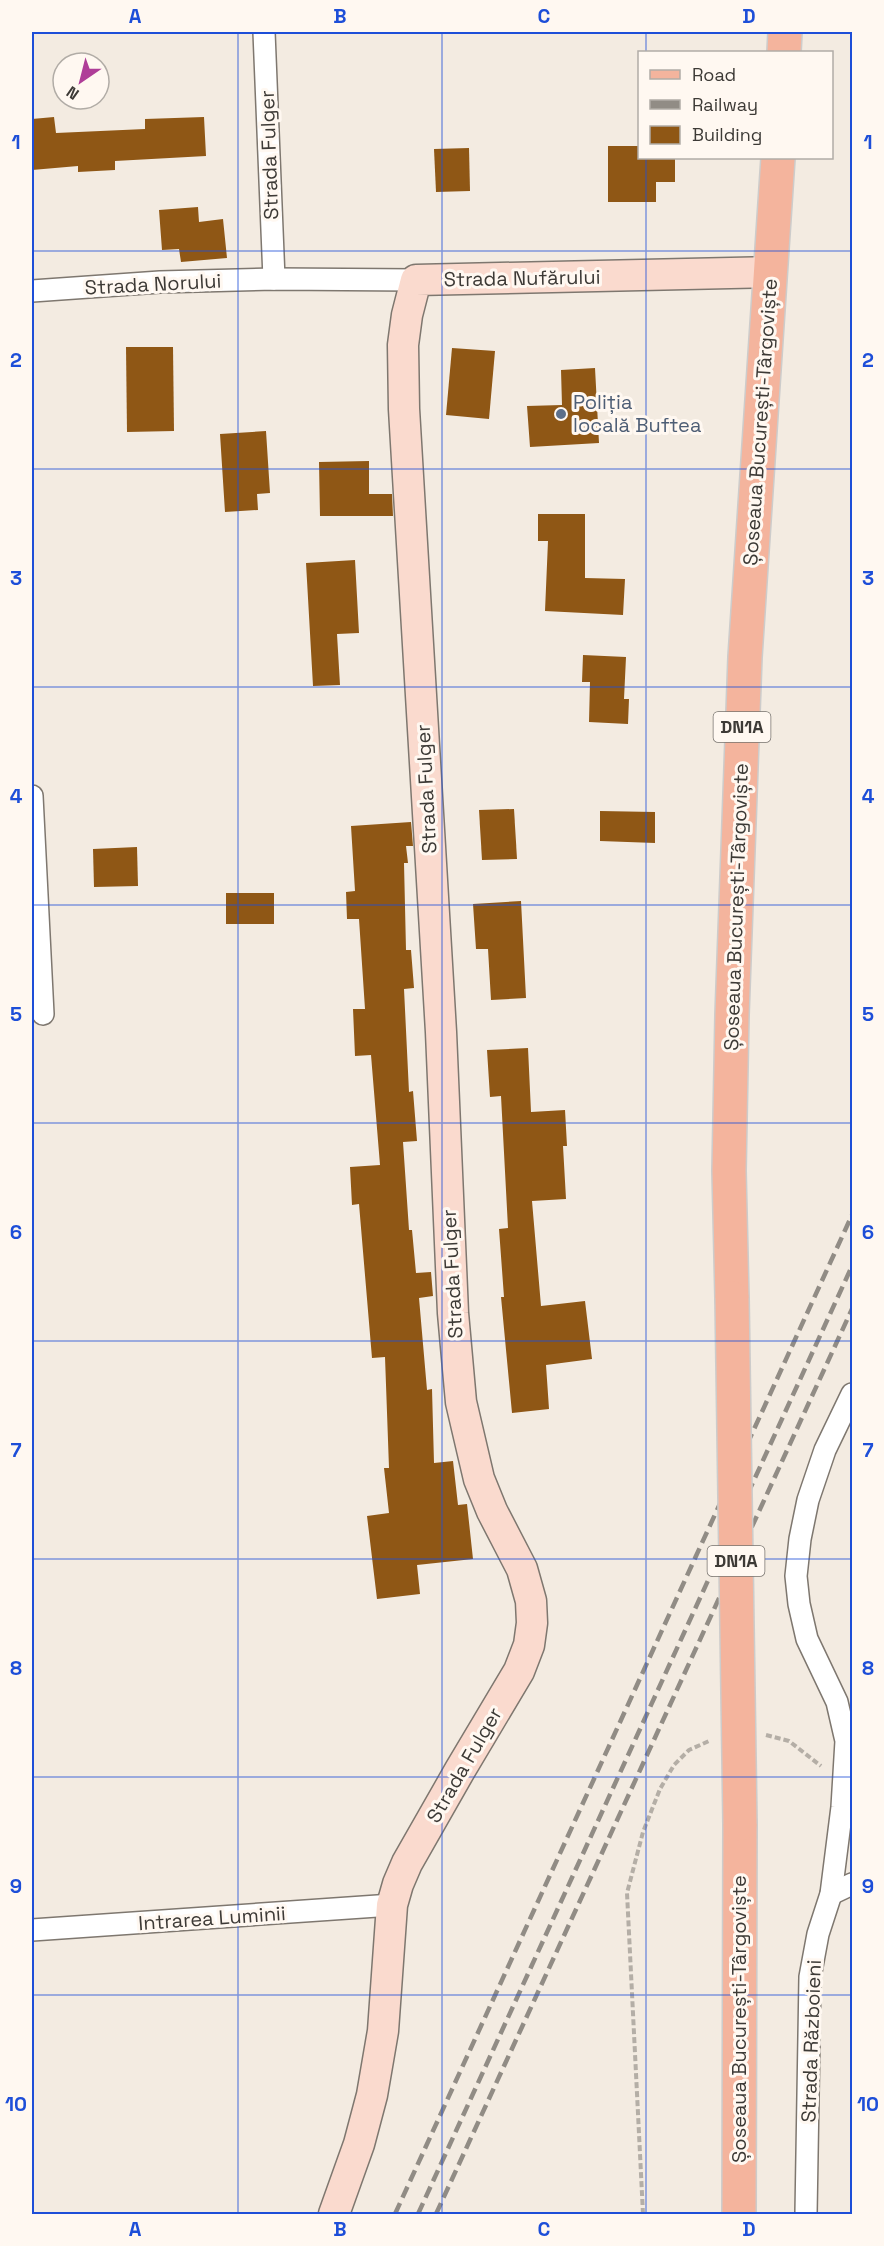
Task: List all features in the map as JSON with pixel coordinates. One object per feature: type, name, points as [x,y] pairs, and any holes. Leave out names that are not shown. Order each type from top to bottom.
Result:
[{"type":"main road","points":[[784,51],[785,32]]},
{"type":"main road","name":"Șoseaua București-Târgoviște","points":[[739,2214],[740,1824],[729,1171],[732,1015],[745,657],[778,159]]},
{"type":"street","name":"Strada Fulger","points":[[264,32],[274,279]]},
{"type":"street","name":"Strada Nufărului","points":[[274,279],[416,280],[770,272]]},
{"type":"street","name":"Strada Norului","points":[[32,291],[160,282],[274,279]]},
{"type":"street","name":"Strada Fulger","points":[[334,2214],[359,2144],[372,2095],[383,2031],[392,1905],[407,1863],[519,1671],[529,1645],[532,1623],[531,1601],[522,1569],[492,1511],[479,1479],[461,1402],[453,1313],[440,1020],[404,409],[403,345],[407,315],[416,280]]},
{"type":"street","points":[[32,796],[43,1014]]},
{"type":"street","name":"Strada Războieni","points":[[806,2214],[810,1977],[818,1934],[831,1894],[844,1787],[846,1741],[837,1702],[807,1639],[799,1604],[796,1576],[800,1539],[808,1500],[825,1450],[852,1394]]},
{"type":"street","points":[[831,1894],[852,1884]]},
{"type":"street","name":"Intrarea Luminii","points":[[32,1930],[392,1905]]},
{"type":"path","points":[[755,1733],[789,1741],[844,1787]]},
{"type":"path","points":[[644,2214],[627,1893],[643,1832],[665,1781],[674,1765],[689,1750],[713,1739]]},
{"type":"building","points":[[54,117],[56,133],[145,129],[145,119],[204,117],[206,156],[115,161],[115,170],[78,172],[78,166],[32,170],[32,119]]},
{"type":"building","points":[[608,146],[638,146],[638,159],[675,159],[675,182],[656,182],[656,202],[608,202]]},
{"type":"building","points":[[469,148],[470,191],[436,192],[434,149]]},
{"type":"building","points":[[198,207],[199,222],[223,219],[227,258],[181,262],[179,249],[162,250],[159,210]]},
{"type":"building","points":[[126,347],[173,347],[174,431],[127,432]]},
{"type":"building","points":[[452,348],[495,351],[489,419],[446,415]]},
{"type":"building","name":"Poliția locală Buftea","points":[[595,368],[599,443],[530,447],[527,406],[562,405],[561,370]]},
{"type":"building","points":[[266,431],[270,493],[257,494],[258,510],[225,512],[220,434]]},
{"type":"building","points":[[369,461],[369,494],[392,494],[393,516],[320,516],[319,462]]},
{"type":"building","points":[[538,514],[585,514],[585,578],[625,579],[623,615],[545,611],[548,541],[538,541]]},
{"type":"building","points":[[355,560],[359,633],[337,634],[340,685],[313,686],[306,563]]},
{"type":"building","points":[[583,655],[626,657],[624,699],[629,699],[628,724],[589,722],[590,682],[582,682]]},
{"type":"building","points":[[514,809],[517,859],[482,860],[479,810]]},
{"type":"building","points":[[600,811],[655,812],[655,843],[600,841]]},
{"type":"building","points":[[411,822],[413,846],[406,846],[408,863],[404,863],[406,950],[411,950],[414,988],[404,989],[409,1092],[413,1091],[417,1141],[403,1142],[409,1230],[412,1230],[416,1273],[431,1272],[433,1296],[419,1298],[427,1390],[432,1389],[434,1463],[453,1461],[458,1505],[467,1504],[473,1559],[417,1565],[420,1594],[377,1599],[367,1516],[389,1513],[384,1468],[389,1468],[385,1357],[372,1358],[359,1204],[352,1205],[350,1167],[380,1165],[371,1055],[355,1056],[353,1009],[365,1009],[359,919],[347,919],[346,892],[355,891],[351,826]]},
{"type":"building","points":[[137,847],[138,886],[94,887],[93,849]]},
{"type":"building","points":[[226,893],[274,893],[274,924],[226,924]]},
{"type":"building","points":[[521,901],[526,998],[491,1000],[488,949],[476,949],[473,904]]},
{"type":"building","points":[[528,1048],[531,1112],[565,1110],[567,1146],[563,1146],[566,1199],[532,1201],[541,1306],[585,1301],[592,1359],[546,1365],[549,1409],[512,1413],[501,1297],[504,1297],[499,1229],[508,1228],[501,1096],[490,1097],[487,1050]]},
{"type":"railway","points":[[395,2214],[852,1215]]},
{"type":"railway","points":[[418,2214],[852,1266]]},
{"type":"railway","points":[[436,2214],[852,1309]]},
{"type":"place","name":"Poliția locală Buftea","points":[[561,414]]}]
